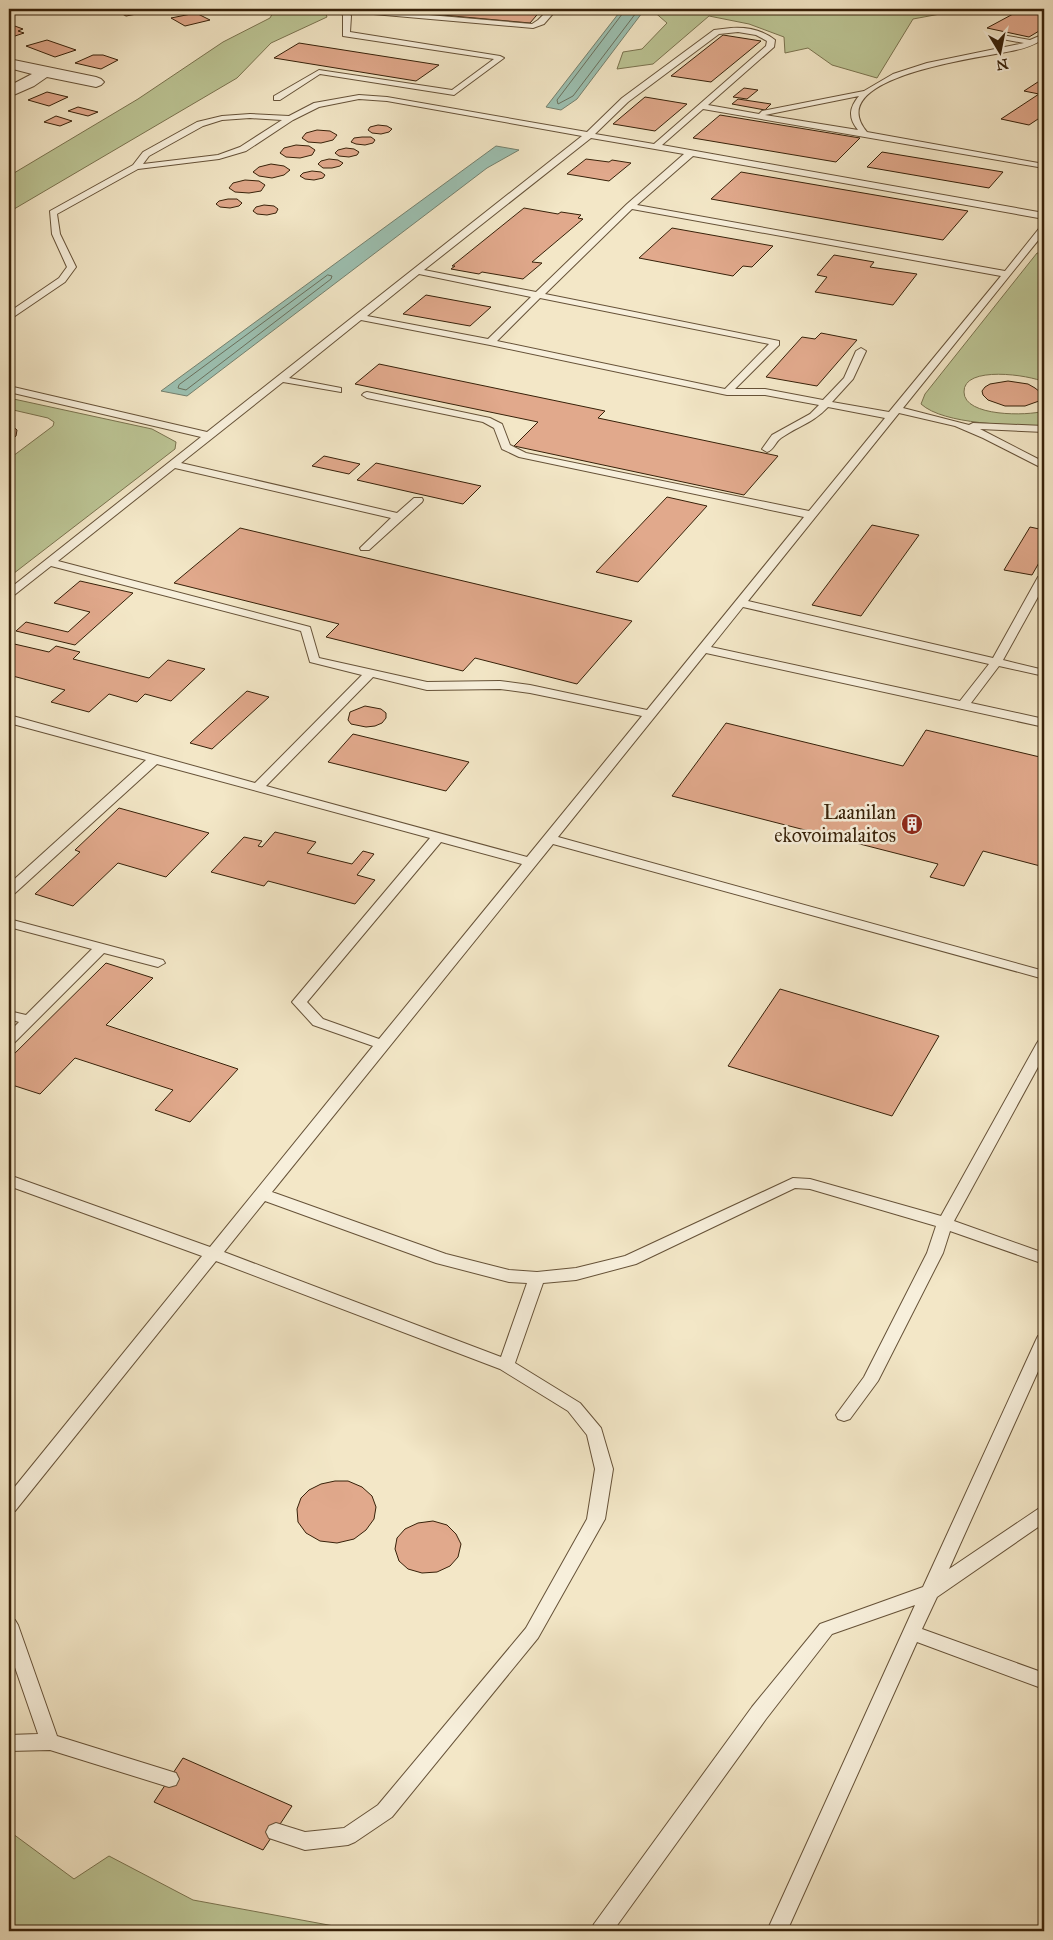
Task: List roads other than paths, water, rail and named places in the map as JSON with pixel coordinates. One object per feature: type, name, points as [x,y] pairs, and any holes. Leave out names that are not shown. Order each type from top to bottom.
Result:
[{"type":"street","points":[[9,63],[96,82]]},
{"type":"street","points":[[9,92],[29,84],[44,72]]},
{"type":"lane","points":[[277,98],[319,72],[454,93],[500,58],[346,34],[347,16],[344,10],[363,10],[533,26],[541,22],[553,9]]},
{"type":"lane","points":[[9,594],[589,135],[625,100],[717,32],[732,29],[762,33],[771,40],[770,47],[655,147]]},
{"type":"lane","points":[[751,115],[864,93],[895,76],[927,65],[1016,48],[1032,43],[1044,36]]},
{"type":"lane","points":[[1005,37],[1044,46]]},
{"type":"lane","points":[[408,103],[429,89]]},
{"type":"lane","points":[[864,93],[854,114],[856,124],[864,134]]},
{"type":"lane","points":[[9,316],[62,280],[72,267],[56,234],[53,213],[136,167],[219,157],[244,149],[290,118],[317,105],[338,99],[359,97],[408,103],[1044,216]]},
{"type":"lane","points":[[702,107],[1044,166]]},
{"type":"lane","points":[[136,167],[146,154],[200,124],[222,118],[250,116],[290,118]]},
{"type":"lane","points":[[490,342],[630,206],[691,153]]},
{"type":"lane","points":[[630,206],[1007,274]]},
{"type":"lane","points":[[9,1506],[15,1487],[213,1254],[1044,228]]},
{"type":"lane","points":[[416,271],[776,343],[727,392]]},
{"type":"lane","points":[[359,317],[490,342],[727,392],[765,392],[958,424],[1044,429]]},
{"type":"lane","points":[[767,449],[776,438],[814,416],[848,379],[861,351]]},
{"type":"lane","points":[[281,379],[338,390]]},
{"type":"lane","points":[[9,389],[209,436]]},
{"type":"lane","points":[[368,395],[486,420],[498,426],[506,447],[523,454],[812,515]]},
{"type":"lane","points":[[958,424],[987,436],[1044,466]]},
{"type":"lane","points":[[173,464],[399,517]]},
{"type":"lane","points":[[365,548],[418,500]]},
{"type":"lane","points":[[49,562],[306,629],[314,660],[427,686],[500,685],[530,689],[650,714]]},
{"type":"lane","points":[[964,704],[996,662],[1044,578]]},
{"type":"lane","points":[[741,603],[1044,673]]},
{"type":"lane","points":[[704,648],[1044,723]]},
{"type":"lane","points":[[258,787],[370,673]]},
{"type":"lane","points":[[9,719],[530,862]]},
{"type":"lane","points":[[9,891],[155,759]]},
{"type":"lane","points":[[383,1044],[318,1022],[299,1002],[438,837]]},
{"type":"lane","points":[[550,839],[1044,975]]},
{"type":"lane","points":[[9,923],[158,963]]},
{"type":"lane","points":[[9,1040],[101,948]]},
{"type":"lane","points":[[9,1015],[28,1020]]},
{"type":"lane","points":[[844,1415],[870,1381],[934,1253],[945,1223],[1044,1043]]},
{"type":"lane","points":[[9,1180],[213,1254],[506,1365],[574,1407],[595,1433],[604,1469],[596,1519],[532,1633],[385,1811],[348,1836],[305,1841],[276,1832]]},
{"type":"lane","points":[[262,1194],[442,1259],[509,1276],[537,1278],[576,1274],[630,1260],[793,1183],[810,1184],[945,1223],[1044,1259]]},
{"type":"lane","points":[[506,1365],[537,1278]]},
{"type":"lane","points":[[777,1931],[1044,1340]]},
{"type":"lane","points":[[601,1931],[759,1713],[826,1629],[930,1592],[1044,1514]]},
{"type":"lane","points":[[9,1625],[50,1742]]},
{"type":"lane","points":[[912,1633],[1044,1681]]},
{"type":"lane","points":[[9,1743],[50,1742],[169,1779]]},
{"type":"water","points":[[622,9],[645,9],[577,99],[561,110],[546,107]]},
{"type":"water","points":[[496,146],[519,150],[487,168],[187,396],[161,391]]},
{"type":"place","name":"Laanilan ekovoimalaitos","points":[[912,824]]}]
